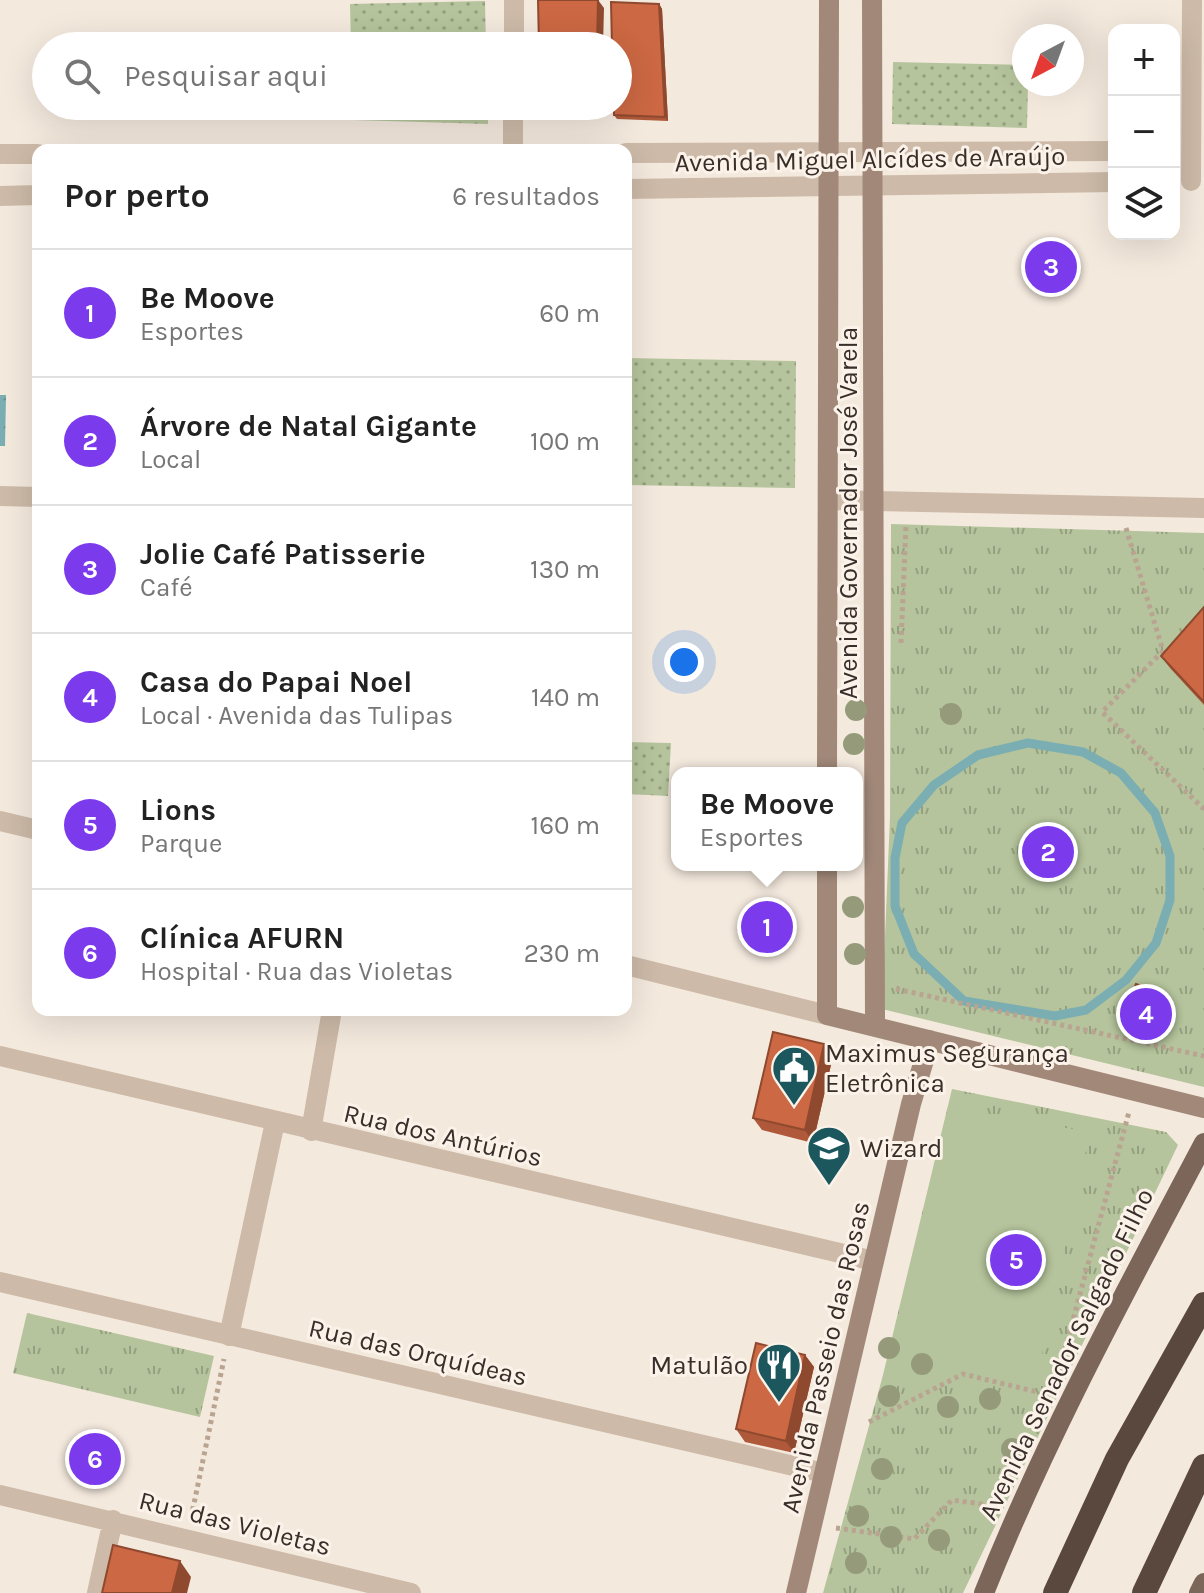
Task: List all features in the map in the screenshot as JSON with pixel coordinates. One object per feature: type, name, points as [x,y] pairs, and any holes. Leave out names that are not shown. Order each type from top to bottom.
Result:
[{"type":"highway","points":[[1055,1593],[1124,1447],[1204,1304]]},
{"type":"highway","points":[[1144,1593],[1204,1466]]},
{"type":"main road","name":"Avenida Senador Salgado Filho","points":[[984,1593],[1016,1512],[1095,1349],[1204,1143]]},
{"type":"main road","points":[[1199,1593],[1204,1583]]},
{"type":"street","points":[[514,0],[514,32]]},
{"type":"street","name":"Avenida Governador José Varela","points":[[827,767],[829,0]]},
{"type":"street","name":"Avenida Governador José Varela","points":[[872,0],[875,1025]]},
{"type":"street","points":[[1190,181],[1192,0]]},
{"type":"street","points":[[513,120],[513,144]]},
{"type":"street","name":"Avenida Miguel Alcídes de Araújo","points":[[632,153],[1108,151]]},
{"type":"street","points":[[0,154],[32,154]]},
{"type":"street","name":"Avenida Miguel Alcídes de Araújo","points":[[632,189],[1108,182]]},
{"type":"street","points":[[0,196],[32,195]]},
{"type":"street","points":[[0,496],[32,497]]},
{"type":"street","points":[[828,500],[1204,508]]},
{"type":"street","points":[[0,821],[32,829]]},
{"type":"street","points":[[827,871],[827,1015]]},
{"type":"street","points":[[632,966],[1204,1108]]},
{"type":"street","points":[[311,1131],[331,1016]]},
{"type":"street","name":"Avenida Passeio das Rosas","points":[[796,1593],[911,1104],[930,1040]]},
{"type":"street","name":"Rua dos Antúrios","points":[[0,1056],[874,1261]]},
{"type":"street","points":[[229,1336],[275,1122]]},
{"type":"street","name":"Rua das Orquídeas","points":[[0,1282],[824,1473]]},
{"type":"street","name":"Rua das Violetas","points":[[0,1495],[411,1593]]},
{"type":"street","points":[[97,1593],[113,1520]]},
{"type":"path","points":[[1119,506],[1163,651],[1102,712],[1204,809]]},
{"type":"path","points":[[900,652],[906,524],[921,524]]},
{"type":"path","points":[[1110,526],[1141,527]]},
{"type":"path","points":[[887,987],[1204,1056]]},
{"type":"path","points":[[1060,1365],[1133,1091]]},
{"type":"path","points":[[187,1538],[229,1336]]},
{"type":"path","points":[[869,1422],[963,1374],[1052,1395],[1056,1380]]},
{"type":"path","points":[[812,1522],[855,1533],[914,1539],[952,1500],[992,1504],[1016,1512]]},
{"type":"green space","points":[[485,1],[486,32],[351,32],[350,4]]},
{"type":"green space","points":[[893,62],[1012,65],[1012,96],[1028,96],[1027,128],[892,124]]},
{"type":"green space","points":[[353,120],[488,120],[488,124]]},
{"type":"green space","points":[[632,358],[796,361],[795,488],[632,485]]},
{"type":"green space","points":[[891,524],[1204,533],[1204,1087],[882,1009],[890,817]]},
{"type":"green space","points":[[632,742],[671,743],[668,796],[632,794]]},
{"type":"green space","points":[[952,1089],[1166,1132],[1178,1145],[963,1593],[823,1593],[883,1375]]},
{"type":"green space","points":[[948,1107],[1090,1132],[1034,1392],[890,1355]]},
{"type":"green space","points":[[27,1313],[214,1356],[200,1417],[13,1373]]},
{"type":"water","points":[[0,395],[6,395],[5,446],[0,446]]},
{"type":"building","points":[[538,0],[598,0],[597,32],[539,32]]},
{"type":"building","points":[[611,2],[659,4],[665,117],[632,116],[632,32],[612,32]]},
{"type":"building","points":[[1204,607],[1204,702],[1161,656]]},
{"type":"building","points":[[1136,984],[1166,996],[1150,1034],[1120,1024]]},
{"type":"building","name":"Maximus Segurança Eletrônica","points":[[773,1032],[824,1044],[805,1130],[753,1118]]},
{"type":"building","name":"Matulão","points":[[756,1343],[805,1355],[786,1441],[736,1429]]},
{"type":"building","points":[[113,1545],[180,1561],[172,1593],[102,1593]]},
{"type":"waterway","points":[[1028,743],[1083,752],[1121,773],[1155,813],[1170,856],[1170,900],[1156,943],[1126,980],[1086,1010],[1055,1016],[964,1001],[914,954],[895,906],[895,858],[902,823],[934,785],[978,755],[1028,743]]},
{"type":"place","name":"Jolie Café Patisserie","points":[[1051,267]]},
{"type":"place","name":"Árvore de Natal Gigante","points":[[1048,852]]},
{"type":"place","name":"Be Moove","points":[[767,927]]},
{"type":"place","name":"Casa do Papai Noel","points":[[1146,1014]]},
{"type":"place","name":"Maximus Segurança Eletrônica","points":[[794,1107]]},
{"type":"place","name":"Wizard","points":[[829,1187]]},
{"type":"place","name":"Lions","points":[[1016,1260]]},
{"type":"place","name":"Matulão","points":[[779,1404]]},
{"type":"place","name":"Clínica AFURN","points":[[95,1459]]}]
